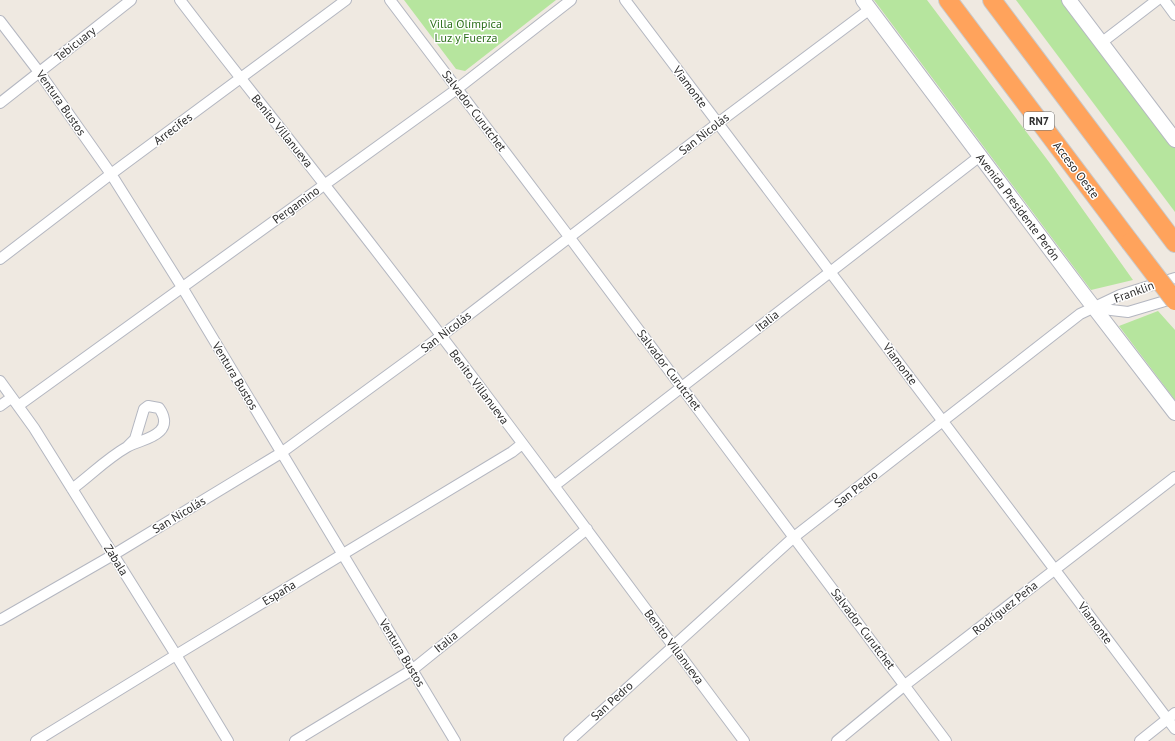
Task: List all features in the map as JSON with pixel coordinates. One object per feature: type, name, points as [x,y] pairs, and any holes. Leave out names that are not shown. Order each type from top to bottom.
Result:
[{"type":"highway","name":"Acceso Oeste","points":[[948,0],[1175,301]]},
{"type":"highway","points":[[992,0],[1170,236]]},
{"type":"street","name":"Tebicuary","points":[[0,102],[131,0]]},
{"type":"street","name":"Benito Villanueva","points":[[180,0],[441,336],[587,529],[744,741]]},
{"type":"street","name":"Arrecifes","points":[[0,259],[111,174],[346,0]]},
{"type":"street","name":"Salvador Curutchet","points":[[390,0],[682,387],[946,741]]},
{"type":"street","name":"Pergamino","points":[[0,406],[14,402],[182,287],[457,89],[571,0]]},
{"type":"street","name":"Viamonte","points":[[625,0],[1055,570],[1171,716],[1175,729]]},
{"type":"street","points":[[1069,0],[1175,140]]},
{"type":"street","points":[[1101,43],[1156,0]]},
{"type":"street","points":[[1164,0],[1175,15]]},
{"type":"street","name":"San Nicolás","points":[[0,620],[113,555],[281,453],[441,336],[570,238],[866,5]]},
{"type":"street","name":"Avenida Presidente Perón","points":[[866,5],[1175,413]]},
{"type":"street","name":"Ventura Bustos","points":[[0,21],[39,72],[111,174],[182,287],[455,741]]},
{"type":"street","name":"Italia","points":[[554,486],[980,156]]},
{"type":"street","name":"Franklin","points":[[1094,308],[1120,295],[1175,278]]},
{"type":"street","points":[[1094,308],[1128,312],[1175,298]]},
{"type":"street","name":"San Pedro","points":[[569,741],[794,537],[1080,314],[1094,308]]},
{"type":"street","name":"Zabala","points":[[0,381],[34,428],[176,654],[228,741]]},
{"type":"street","name":"España","points":[[36,741],[176,654],[512,452],[522,444]]},
{"type":"street","points":[[72,489],[99,465],[128,446]]},
{"type":"street","name":"Rodríguez Peña","points":[[837,741],[905,685],[1175,477]]},
{"type":"street","name":"Italia","points":[[295,741],[412,670],[587,529]]},
{"type":"street","points":[[1140,741],[1171,716]]},
{"type":"green space","name":"Villa Olímpica Luz y Fuerza","points":[[404,0],[556,0],[465,71],[456,69]]},
{"type":"green space","points":[[874,0],[927,0],[1049,162],[1133,280],[1091,290]]},
{"type":"green space","points":[[1016,0],[1064,0],[1175,148],[1175,212]]},
{"type":"green space","points":[[1158,311],[1175,330],[1175,400],[1119,326]]}]
